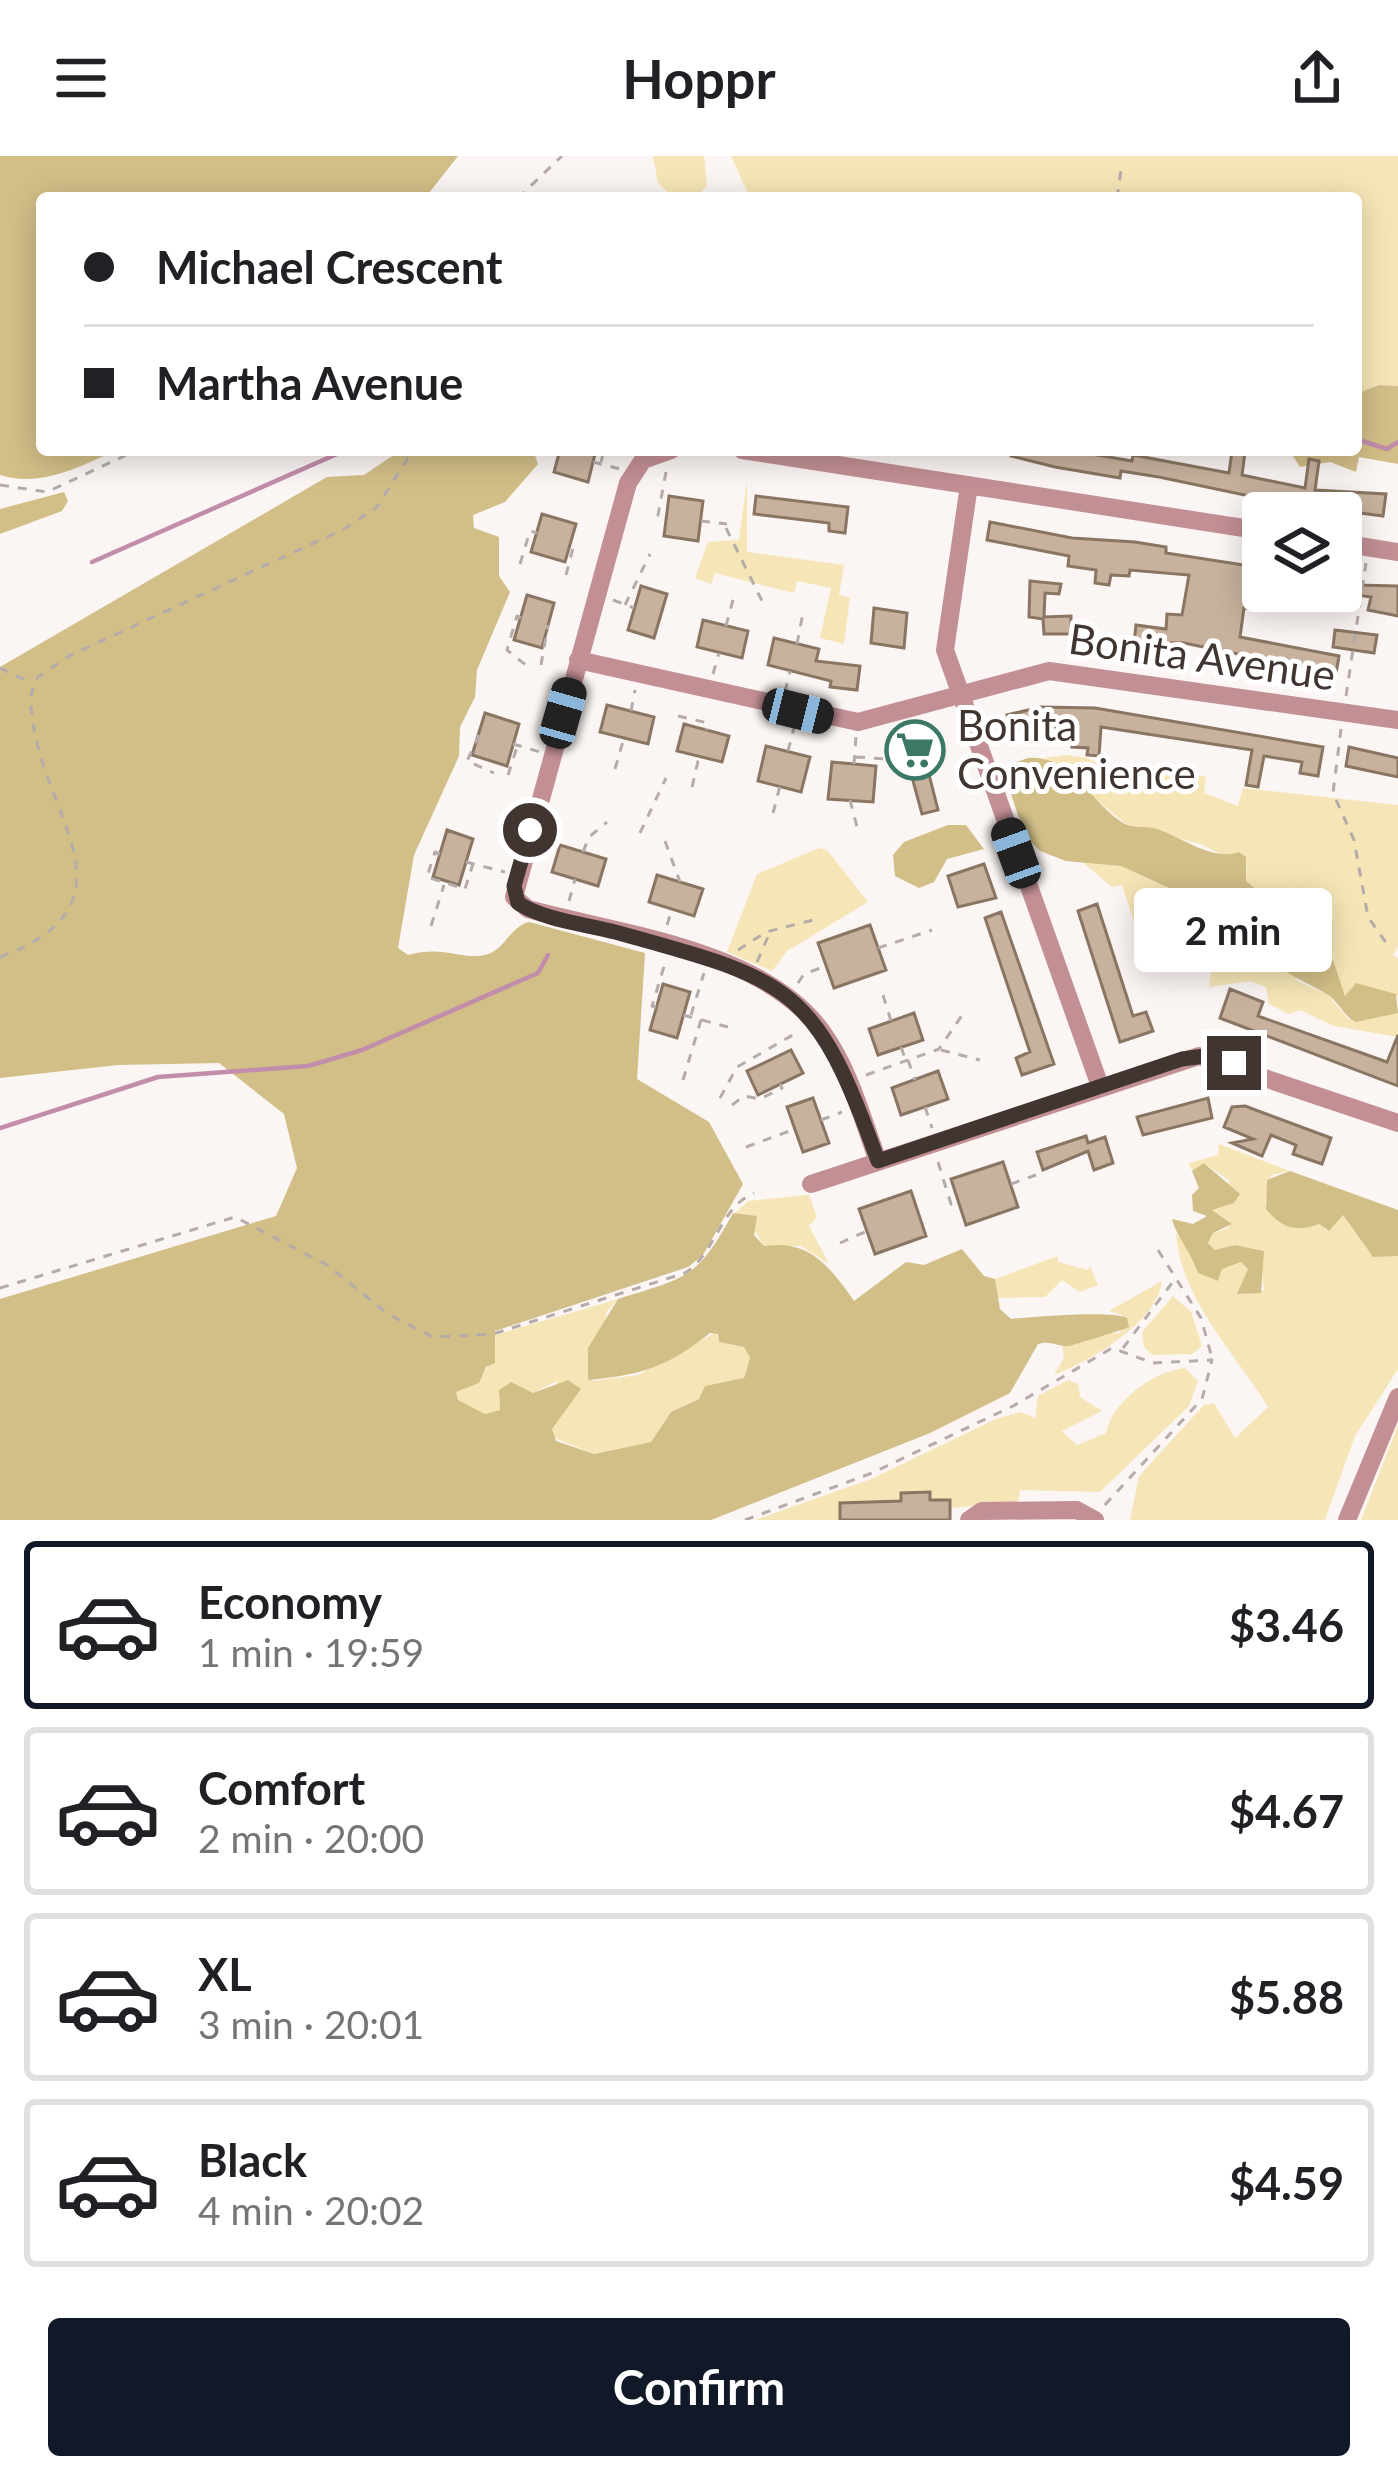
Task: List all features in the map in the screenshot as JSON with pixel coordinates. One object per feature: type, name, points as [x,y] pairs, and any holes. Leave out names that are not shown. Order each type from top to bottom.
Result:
[{"type":"street","points":[[651,456],[632,472],[518,876],[516,900],[565,919],[714,959],[751,973],[788,996],[811,1018],[849,1081],[878,1161]]},
{"type":"street","points":[[781,456],[1242,528]]},
{"type":"street","points":[[969,485],[944,633],[959,694],[1100,1086]]},
{"type":"street","points":[[1362,547],[1398,552]]},
{"type":"street","name":"Bonita Avenue","points":[[578,660],[858,722],[878,721],[1028,674],[1059,671],[1398,720]]},
{"type":"street","points":[[811,1184],[1192,1057],[1211,1056],[1398,1123]]},
{"type":"street","points":[[1347,1520],[1398,1397]]},
{"type":"street","points":[[969,1520],[982,1511],[1077,1510],[1094,1519]]},
{"type":"path","points":[[524,192],[562,156]]},
{"type":"path","points":[[1118,192],[1123,163]]},
{"type":"path","points":[[0,485],[47,491],[124,456]]},
{"type":"path","points":[[0,957],[53,930],[77,891],[76,854],[40,766],[31,704],[33,684],[71,655],[354,523],[377,507],[412,456]]},
{"type":"path","points":[[601,464],[603,456]]},
{"type":"path","points":[[666,517],[658,515],[669,456]]},
{"type":"path","points":[[593,462],[632,472]]},
{"type":"path","points":[[701,521],[726,526],[763,603]]},
{"type":"path","points":[[520,564],[530,531],[537,533]]},
{"type":"path","points":[[566,575],[574,544],[570,543]]},
{"type":"path","points":[[1368,548],[1333,793],[1354,840],[1368,917],[1389,947]]},
{"type":"path","points":[[625,604],[650,554]]},
{"type":"path","points":[[597,594],[634,608]]},
{"type":"path","points":[[726,626],[734,596]]},
{"type":"path","points":[[797,644],[803,613]]},
{"type":"path","points":[[521,617],[517,616],[507,650],[527,666]]},
{"type":"path","points":[[541,665],[548,625]]},
{"type":"path","points":[[709,691],[719,653]]},
{"type":"path","points":[[0,668],[33,684]]},
{"type":"path","points":[[631,711],[638,674]]},
{"type":"path","points":[[788,752],[798,711]]},
{"type":"path","points":[[678,716],[708,724],[706,730]]},
{"type":"path","points":[[858,722],[854,760],[886,759]]},
{"type":"path","points":[[478,734],[467,761],[494,773]]},
{"type":"path","points":[[616,769],[624,738]]},
{"type":"path","points":[[508,776],[515,745],[551,755]]},
{"type":"path","points":[[692,787],[699,757]]},
{"type":"path","points":[[640,833],[666,778]]},
{"type":"path","points":[[773,813],[780,786]]},
{"type":"path","points":[[850,800],[856,827]]},
{"type":"path","points":[[583,852],[589,837],[607,822]]},
{"type":"path","points":[[665,841],[680,882]]},
{"type":"path","points":[[440,854],[435,852],[427,878],[465,890],[469,863],[518,876]]},
{"type":"path","points":[[565,919],[575,879]]},
{"type":"path","points":[[431,926],[445,883]]},
{"type":"path","points":[[728,1027],[687,1016],[714,959],[771,931],[813,920]]},
{"type":"path","points":[[878,947],[932,930]]},
{"type":"path","points":[[751,973],[771,931]]},
{"type":"path","points":[[656,1007],[652,1006],[670,947]]},
{"type":"path","points":[[788,996],[804,974],[826,966]]},
{"type":"path","points":[[883,995],[891,1021]]},
{"type":"path","points":[[939,1049],[964,1011]]},
{"type":"path","points":[[720,1099],[737,1067],[789,1041],[811,1018]]},
{"type":"path","points":[[683,1080],[700,1019]]},
{"type":"path","points":[[901,1048],[915,1080]]},
{"type":"path","points":[[849,1081],[939,1049],[980,1060]]},
{"type":"path","points":[[765,1053],[769,1060]]},
{"type":"path","points":[[732,1105],[744,1096],[760,1100],[782,1088],[780,1084]]},
{"type":"path","points":[[821,1120],[858,1106]]},
{"type":"path","points":[[925,1107],[952,1204],[958,1202]]},
{"type":"path","points":[[746,1147],[795,1130]]},
{"type":"path","points":[[1011,1184],[1036,1175]]},
{"type":"path","points":[[0,1288],[235,1217],[327,1265],[427,1335],[478,1337],[685,1273],[705,1255],[735,1204],[754,1192]]},
{"type":"path","points":[[840,1243],[867,1232]]},
{"type":"path","points":[[1094,1519],[1202,1399],[1212,1360],[1201,1318],[1158,1250]]},
{"type":"path","points":[[1122,1349],[1176,1278]]},
{"type":"path","points":[[745,1520],[872,1473],[1012,1406],[1107,1350],[1122,1349],[1153,1363],[1212,1360]]},
{"type":"shaded area","points":[[0,156],[458,156],[430,192],[36,192],[36,456],[103,456],[46,477],[0,475]]},
{"type":"shaded area","points":[[653,156],[704,156],[707,186],[701,192],[668,192],[658,183]]},
{"type":"shaded area","points":[[731,156],[1398,156],[1398,386],[1379,385],[1362,392],[1362,192],[747,192]]},
{"type":"shaded area","points":[[1379,385],[1398,386],[1398,464],[1359,457],[1356,472],[1330,462],[1300,467],[1293,456],[1362,456],[1362,392]]},
{"type":"shaded area","points":[[392,456],[535,456],[538,464],[505,502],[473,515],[474,528],[499,537],[499,576],[510,592],[477,670],[475,697],[460,727],[459,756],[414,855],[398,948],[408,955],[432,951],[485,955],[529,922],[645,953],[637,1079],[709,1122],[743,1184],[703,1255],[688,1267],[495,1331],[495,1363],[486,1367],[479,1383],[456,1392],[458,1400],[485,1414],[500,1410],[499,1390],[511,1382],[533,1393],[568,1380],[581,1389],[552,1429],[556,1441],[594,1454],[651,1442],[671,1412],[699,1399],[705,1386],[744,1378],[750,1358],[744,1347],[719,1342],[718,1334],[710,1333],[653,1367],[588,1380],[588,1348],[618,1299],[688,1272],[710,1251],[733,1213],[757,1216],[754,1235],[764,1246],[794,1247],[817,1258],[854,1301],[906,1262],[924,1265],[962,1249],[984,1276],[995,1279],[1000,1309],[1011,1319],[1105,1314],[1127,1318],[1129,1327],[1069,1346],[1038,1344],[1010,1393],[930,1433],[711,1520],[0,1520],[0,1299],[276,1216],[297,1168],[284,1114],[219,1063],[118,1065],[0,1078],[0,667],[327,477],[364,475]]},
{"type":"shaded area","points":[[747,481],[747,552],[844,565],[839,595],[850,598],[844,644],[820,638],[831,588],[797,581],[794,593],[715,573],[711,584],[695,578],[708,542],[739,540]]},
{"type":"shaded area","points":[[64,492],[68,501],[62,511],[0,534],[0,509]]},
{"type":"shaded area","points":[[1028,758],[1043,759],[1069,772],[1125,824],[1163,831],[1218,853],[1239,852],[1246,857],[1246,881],[1264,896],[1268,916],[1238,935],[1189,897],[1121,866],[1066,861],[1040,851],[1025,836],[1002,767]]},
{"type":"shaded area","points":[[1045,758],[1087,758],[1156,788],[1165,768],[1206,777],[1204,793],[1238,806],[1243,788],[1398,805],[1398,947],[1393,955],[1398,959],[1398,996],[1354,986],[1346,996],[1320,959],[1307,966],[1299,961],[1292,930],[1296,980],[1328,995],[1348,1019],[1398,1013],[1398,1037],[1334,1026],[1300,1010],[1289,1014],[1269,1004],[1266,987],[1250,981],[1209,987],[1211,970],[1169,958],[1149,967],[1122,885],[1112,887],[1081,861],[1121,866],[1189,897],[1232,931],[1247,932],[1268,916],[1258,892],[1246,881],[1247,867],[1200,844],[1126,824]]},
{"type":"shaded area","points":[[948,825],[966,825],[984,849],[947,859],[934,882],[919,888],[895,876],[893,855],[904,842]]},
{"type":"shaded area","points":[[819,848],[827,850],[868,902],[787,951],[772,971],[727,952],[757,874]]},
{"type":"shaded area","points":[[1281,920],[1292,930],[1299,961],[1307,966],[1326,957],[1333,960],[1345,996],[1356,983],[1396,994],[1398,1013],[1356,1022],[1328,995],[1285,971],[1265,942],[1265,929]]},
{"type":"shaded area","points":[[1219,1144],[1290,1171],[1271,1175],[1265,1203],[1282,1222],[1294,1228],[1319,1224],[1326,1230],[1343,1215],[1369,1252],[1398,1256],[1398,1369],[1355,1436],[1325,1520],[1130,1520],[1139,1476],[1204,1405],[1214,1403],[1235,1438],[1268,1407],[1198,1303],[1180,1257],[1176,1233],[1193,1250],[1198,1273],[1218,1281],[1222,1269],[1240,1261],[1248,1269],[1246,1293],[1264,1290],[1260,1250],[1235,1245],[1215,1250],[1208,1243],[1213,1233],[1229,1228],[1230,1222],[1212,1210],[1230,1181],[1204,1163],[1192,1171],[1189,1163],[1218,1155]]},
{"type":"shaded area","points":[[1204,1163],[1240,1194],[1234,1203],[1212,1210],[1232,1224],[1213,1233],[1208,1243],[1215,1250],[1235,1245],[1264,1251],[1261,1293],[1237,1294],[1248,1269],[1241,1262],[1222,1269],[1218,1281],[1198,1273],[1174,1225],[1172,1219],[1193,1224],[1207,1216],[1193,1211],[1192,1195],[1199,1188],[1192,1171]]},
{"type":"shaded area","points":[[1290,1171],[1398,1210],[1398,1256],[1373,1257],[1343,1215],[1329,1231],[1319,1224],[1296,1228],[1278,1221],[1266,1209],[1267,1180]]},
{"type":"shaded area","points":[[809,1195],[817,1217],[809,1226],[829,1264],[801,1246],[764,1246],[745,1215],[733,1215],[748,1201]]},
{"type":"shaded area","points":[[1058,1256],[1058,1262],[1088,1270],[1090,1266],[1098,1285],[1080,1292],[1062,1280],[1045,1297],[997,1298],[995,1279]]},
{"type":"shaded area","points":[[1162,1281],[1157,1297],[1135,1326],[1103,1350],[1054,1375],[1064,1358],[1062,1345],[1092,1334],[1120,1333],[1122,1315],[1109,1311]]},
{"type":"shaded area","points":[[1173,1296],[1191,1312],[1202,1346],[1192,1354],[1152,1355],[1144,1347],[1142,1332]]},
{"type":"shaded area","points":[[618,1299],[607,1311],[593,1381],[638,1375],[716,1332],[719,1342],[744,1347],[750,1358],[744,1378],[671,1412],[651,1442],[594,1454],[550,1436],[557,1381],[533,1393],[516,1387],[499,1398],[500,1410],[484,1414],[458,1400],[456,1393],[480,1376],[494,1356],[495,1335]]},
{"type":"shaded area","points":[[1185,1368],[1198,1381],[1189,1406],[1100,1492],[1020,1490],[1018,1503],[950,1508],[949,1500],[930,1500],[929,1492],[902,1493],[901,1501],[840,1503],[840,1520],[755,1520],[871,1479],[996,1419],[1021,1412],[1035,1418],[1038,1396],[1068,1380],[1078,1384],[1080,1397],[1102,1411],[1062,1431],[1077,1445],[1106,1433],[1116,1410],[1136,1390],[1160,1375]]},
{"type":"shaded area","points":[[1398,1425],[1398,1520],[1361,1520]]},
{"type":"building","points":[[558,456],[594,456],[588,482],[554,472]]},
{"type":"building","points":[[1011,456],[1103,456],[1132,461],[1138,456],[1229,473],[1231,456],[1244,456],[1242,475],[1305,488],[1309,459],[1319,461],[1315,490],[1350,492],[1242,494],[1121,471],[1120,478]]},
{"type":"building","points":[[1362,493],[1386,494],[1383,516],[1362,513]]},
{"type":"building","points":[[669,496],[703,501],[698,541],[664,536]]},
{"type":"building","points":[[756,496],[848,507],[845,533],[829,531],[829,523],[754,514]]},
{"type":"building","points":[[542,514],[576,524],[565,562],[531,552]]},
{"type":"building","points":[[990,522],[1072,538],[1166,547],[1166,553],[1242,565],[1240,637],[1339,656],[1336,674],[1184,643],[1134,643],[1136,625],[1166,629],[1167,614],[1182,615],[1189,575],[1130,570],[1129,576],[1111,575],[1109,585],[1095,583],[1096,570],[1068,566],[1069,556],[987,540]]},
{"type":"building","points":[[1030,581],[1061,584],[1059,594],[1045,593],[1044,617],[1071,616],[1071,634],[1044,634],[1043,619],[1029,617]]},
{"type":"building","points":[[1362,585],[1398,586],[1398,616],[1368,610],[1371,597],[1362,596]]},
{"type":"building","points":[[641,586],[667,594],[654,638],[628,630]]},
{"type":"building","points":[[527,595],[554,603],[542,648],[514,640]]},
{"type":"building","points":[[874,608],[907,613],[904,648],[871,643]]},
{"type":"building","points":[[703,620],[748,631],[742,658],[697,647]]},
{"type":"building","points":[[1335,630],[1377,635],[1374,653],[1333,647]]},
{"type":"building","points":[[774,638],[819,649],[816,661],[860,666],[857,690],[830,687],[831,681],[768,665]]},
{"type":"building","points":[[607,705],[654,717],[648,744],[600,732]]},
{"type":"building","points":[[1041,707],[1095,708],[1323,747],[1318,776],[1300,773],[1302,762],[1264,756],[1258,787],[1246,785],[1252,750],[1101,727],[1099,756],[1087,755],[1088,748],[1072,747],[1073,725],[1010,732],[1007,715]]},
{"type":"building","points":[[485,713],[519,724],[507,766],[472,755]]},
{"type":"building","points":[[684,724],[729,736],[722,762],[677,751]]},
{"type":"building","points":[[920,739],[938,810],[922,814],[903,744]]},
{"type":"building","points":[[766,746],[810,757],[801,792],[758,781]]},
{"type":"building","points":[[1349,747],[1398,758],[1398,777],[1346,766]]},
{"type":"building","points":[[832,762],[876,766],[873,802],[828,799]]},
{"type":"building","points":[[447,830],[473,839],[459,885],[433,877]]},
{"type":"building","points":[[560,845],[606,859],[598,886],[552,872]]},
{"type":"building","points":[[984,864],[996,898],[958,907],[948,876]]},
{"type":"building","points":[[657,875],[703,889],[694,916],[649,902]]},
{"type":"building","points":[[1097,904],[1133,1016],[1146,1012],[1153,1031],[1120,1042],[1078,911]]},
{"type":"building","points":[[1001,912],[1054,1064],[1022,1075],[1016,1058],[1030,1052],[985,918]]},
{"type":"building","points":[[870,925],[886,970],[834,988],[818,943]]},
{"type":"building","points":[[663,984],[690,992],[677,1038],[650,1030]]},
{"type":"building","points":[[1230,989],[1263,1002],[1258,1016],[1387,1062],[1398,1035],[1398,1086],[1220,1018]]},
{"type":"building","points":[[914,1013],[923,1040],[878,1055],[869,1029]]},
{"type":"building","points":[[791,1050],[803,1073],[758,1095],[747,1071]]},
{"type":"building","points":[[938,1071],[948,1099],[901,1115],[892,1088]]},
{"type":"building","points":[[813,1098],[829,1143],[803,1152],[787,1107]]},
{"type":"building","points":[[1208,1098],[1212,1118],[1143,1135],[1137,1117]]},
{"type":"building","points":[[1245,1106],[1331,1138],[1322,1164],[1293,1154],[1296,1145],[1271,1135],[1262,1156],[1232,1143],[1253,1139],[1224,1127],[1232,1107]]},
{"type":"building","points":[[1086,1136],[1088,1143],[1105,1137],[1113,1163],[1094,1170],[1088,1151],[1043,1170],[1037,1152]]},
{"type":"building","points":[[1003,1162],[1018,1207],[966,1225],[951,1179]]},
{"type":"building","points":[[911,1191],[926,1236],[875,1254],[859,1209]]},
{"type":"building","points":[[930,1492],[930,1500],[950,1500],[950,1520],[840,1520],[840,1503],[901,1501],[901,1493]]},
{"type":"waterway","points":[[1362,441],[1387,449],[1398,442]]},
{"type":"waterway","points":[[92,562],[332,456]]},
{"type":"waterway","points":[[0,1128],[158,1077],[308,1066],[362,1050],[538,973],[548,955]]},
{"type":"place","name":"Bonita Convenience","points":[[915,750]]},
{"type":"route","points":[[530,830],[514,886],[518,903],[724,962],[777,988],[811,1018],[836,1054],[878,1161],[1182,1059],[1205,1056],[1234,1063]]}]
